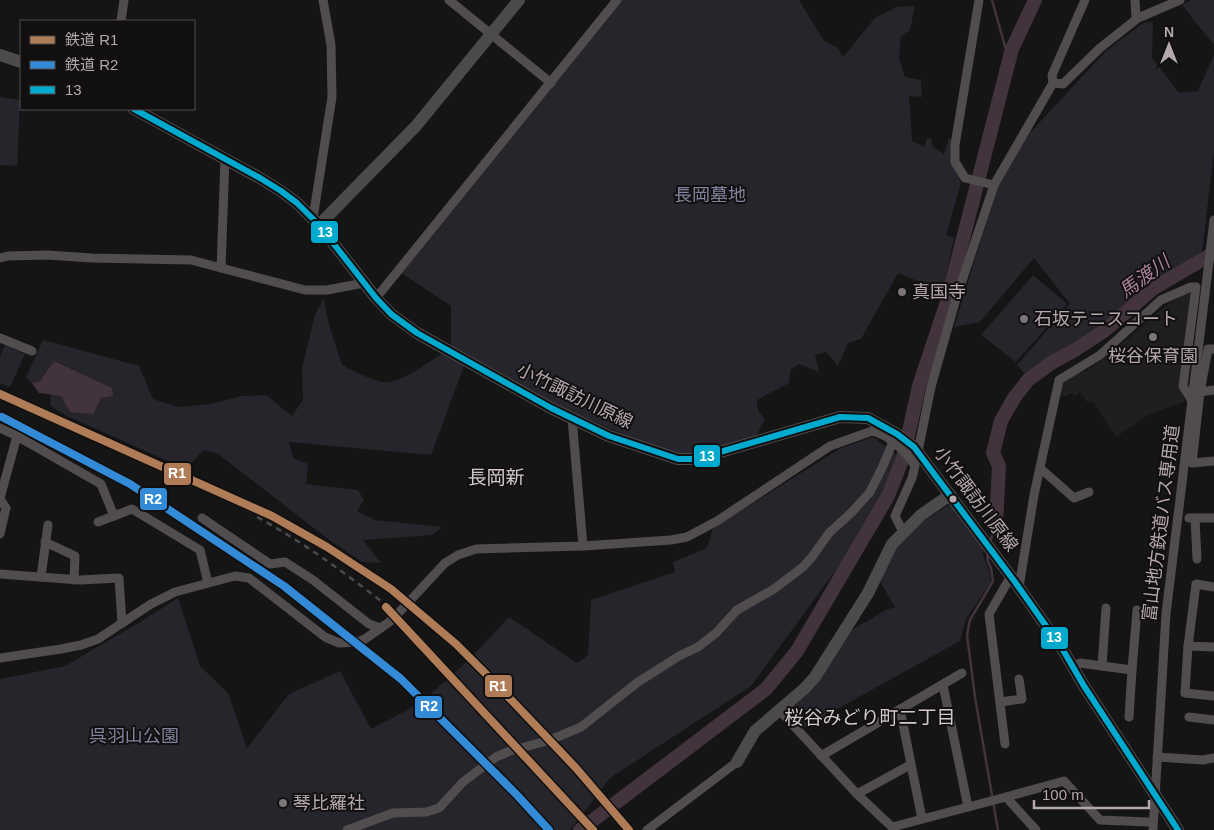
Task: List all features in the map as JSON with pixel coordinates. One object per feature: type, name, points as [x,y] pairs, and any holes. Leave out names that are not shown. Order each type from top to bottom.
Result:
[{"type":"main road","points":[[316,222],[416,126],[519,0]]},
{"type":"main road","points":[[0,55],[20,62]]},
{"type":"main road","name":"小竹諏訪川原線","points":[[136,110],[225,158],[281,191],[316,222],[376,298],[391,314],[417,333],[572,418],[609,436],[678,459],[696,459],[840,417],[868,418],[895,438],[916,449],[1019,587],[1178,830]]},
{"type":"main road","points":[[737,762],[755,731],[780,711],[815,677],[868,593],[892,544],[921,515],[950,495]]},
{"type":"street","points":[[121,20],[124,0]]},
{"type":"street","points":[[316,222],[332,96],[331,45],[323,0]]},
{"type":"street","points":[[449,0],[552,83]]},
{"type":"street","points":[[376,298],[552,83],[617,0]]},
{"type":"street","points":[[979,0],[955,145],[955,162],[965,178],[989,184]]},
{"type":"street","points":[[916,449],[931,386],[989,184],[1053,83],[1052,75],[1085,0]]},
{"type":"street","points":[[1135,0],[1136,20]]},
{"type":"street","points":[[1053,83],[1063,84],[1100,48],[1136,20],[1180,0]]},
{"type":"street","points":[[221,268],[225,158]]},
{"type":"street","name":"富山地方鉄道バス専用道","points":[[1150,828],[1152,790],[1157,757],[1166,614],[1214,220]]},
{"type":"street","points":[[0,258],[47,255],[191,260],[305,290],[328,290],[364,283]]},
{"type":"street","points":[[1019,587],[1040,468],[1059,380],[1100,355],[1161,300],[1191,287],[1196,287],[1183,386],[1192,401]]},
{"type":"street","points":[[0,338],[32,351]]},
{"type":"street","points":[[1214,349],[1208,349],[1200,392],[1192,463],[1214,461]]},
{"type":"street","points":[[1200,392],[1214,390]]},
{"type":"street","points":[[572,418],[584,546]]},
{"type":"street","points":[[0,428],[102,484],[114,516]]},
{"type":"street","points":[[0,658],[81,645],[98,639],[151,604],[175,592],[234,576],[249,578],[324,637],[339,643],[358,642],[392,620],[445,564],[458,555],[476,549],[584,546],[671,540],[687,537],[717,521],[830,446],[872,431],[895,438],[915,466],[912,478],[895,516],[902,532]]},
{"type":"street","points":[[0,534],[6,508],[0,498],[16,436]]},
{"type":"street","points":[[347,830],[393,813],[426,812],[439,808],[467,778],[496,757],[581,728],[638,682],[679,656],[698,647],[716,633],[737,610],[774,589],[807,562],[829,533],[870,492],[895,438]]},
{"type":"street","points":[[1040,468],[1074,498],[1088,492]]},
{"type":"street","points":[[98,522],[132,509],[200,550],[208,583]]},
{"type":"street","points":[[202,518],[270,564],[285,562],[313,580],[369,624],[382,628]]},
{"type":"street","points":[[1197,558],[1192,518],[1214,518]]},
{"type":"street","points":[[40,577],[48,525]]},
{"type":"street","points":[[45,542],[75,556],[74,580]]},
{"type":"street","points":[[0,574],[74,580],[119,578],[122,623]]},
{"type":"street","points":[[1005,744],[988,614],[1011,576]]},
{"type":"street","points":[[1214,586],[1196,584],[1188,646],[1185,693],[1214,696]]},
{"type":"street","points":[[1102,666],[1106,608]]},
{"type":"street","points":[[1129,716],[1137,610]]},
{"type":"street","points":[[1188,646],[1214,647]]},
{"type":"street","points":[[1072,666],[1080,663],[1132,670]]},
{"type":"street","points":[[821,756],[962,673]]},
{"type":"street","points":[[1000,702],[1022,699],[1019,679]]},
{"type":"street","points":[[943,685],[968,807]]},
{"type":"street","points":[[900,709],[922,819]]},
{"type":"street","points":[[780,711],[857,794],[892,827],[1064,781],[1100,820],[1150,828]]},
{"type":"street","points":[[1190,717],[1214,720]]},
{"type":"street","points":[[1157,757],[1203,760],[1214,758]]},
{"type":"street","points":[[647,830],[737,762]]},
{"type":"street","points":[[857,794],[910,765]]},
{"type":"street","points":[[1006,797],[1036,830]]},
{"type":"street","points":[[1099,830],[1100,820]]},
{"type":"shaded area","points":[[1183,293],[1192,293],[1183,386],[1184,402],[1149,414],[1116,437],[1097,407],[1091,400],[1088,403],[1080,392],[1075,396],[1072,393],[1067,396],[1053,396],[1065,377],[1086,371],[1114,351],[1158,312]]},
{"type":"shaded area","points":[[54,361],[112,388],[113,396],[101,398],[93,414],[70,412],[61,396],[39,393],[32,383],[40,381]]},
{"type":"green space","name":"長岡墓地","points":[[621,0],[799,0],[824,41],[838,48],[843,57],[875,18],[897,7],[915,6],[910,30],[901,36],[899,58],[905,77],[921,80],[922,97],[909,96],[912,141],[924,147],[927,138],[931,139],[933,147],[944,154],[949,138],[954,140],[957,173],[961,183],[946,235],[954,238],[943,291],[898,273],[861,339],[848,343],[838,366],[826,352],[815,355],[819,372],[799,364],[791,369],[789,383],[757,400],[758,411],[765,419],[756,437],[678,459],[562,407],[451,346],[451,306],[401,273]]},
{"type":"green space","points":[[1191,0],[1214,0],[1214,45],[1182,5]]},
{"type":"green space","points":[[1153,22],[1152,58],[1179,93],[1198,91],[1214,55],[1214,151],[1202,252],[1149,286],[1106,325],[1027,376],[1017,365],[1070,304],[1034,258],[980,322],[954,327],[997,188],[1026,137],[1106,51],[1143,23]]},
{"type":"green space","points":[[0,97],[20,100],[17,166],[0,165]]},
{"type":"green space","name":"石坂テニスコート","points":[[1033,275],[1067,304],[1016,362],[981,335]]},
{"type":"green space","points":[[324,299],[329,325],[342,365],[359,374],[379,381],[390,382],[410,374],[442,354],[464,366],[431,455],[289,442],[293,458],[308,464],[306,484],[358,490],[364,500],[357,511],[375,520],[442,527],[432,535],[363,540],[381,563],[362,562],[328,539],[218,454],[203,450],[191,464],[179,466],[65,415],[50,406],[51,393],[61,396],[84,375],[54,361],[40,381],[32,383],[26,377],[43,340],[139,366],[153,399],[178,407],[210,404],[242,396],[266,395],[292,416],[303,400],[302,369],[315,314]]},
{"type":"green space","points":[[5,345],[25,354],[10,387],[0,383],[0,357]]},
{"type":"green space","name":"呉羽山公園","points":[[873,437],[899,457],[885,498],[852,548],[751,686],[610,778],[570,830],[0,830],[0,679],[65,666],[178,598],[200,666],[228,693],[247,748],[289,694],[340,671],[371,729],[427,697],[463,665],[509,617],[577,663],[588,655],[591,600],[675,572],[673,562],[707,548],[713,528],[841,448]]},
{"type":"green space","points":[[951,505],[984,547],[983,555],[991,582],[966,619],[960,641],[801,729],[788,717],[788,710],[850,631],[886,610],[895,607],[878,578],[881,569],[910,529]]},
{"type":"waterway","points":[[992,0],[1006,50],[1000,73],[1007,75]]},
{"type":"waterway","points":[[580,830],[766,689],[797,651],[888,496],[903,458],[919,386],[946,305],[1012,49],[1035,0]]},
{"type":"waterway","name":"馬渡川","points":[[996,524],[999,466],[993,453],[1001,421],[1014,398],[1028,380],[1051,363],[1104,331],[1154,288],[1214,253]]},
{"type":"waterway","points":[[990,542],[996,524]]},
{"type":"waterway","points":[[987,552],[993,581],[970,620],[967,635],[975,697],[998,830]]},
{"type":"railway","points":[[0,394],[272,516],[327,547],[391,589]]},
{"type":"railway","points":[[257,517],[321,556],[381,601]]},
{"type":"railway","points":[[601,797],[629,830]]},
{"type":"railway","points":[[583,818],[593,830]]},
{"type":"rail line","name":"R1","points":[[0,394],[272,516],[327,547],[391,589],[456,644],[499,687],[576,768],[629,830]]},
{"type":"rail line","name":"R2","points":[[2,417],[130,484],[284,586],[401,679],[516,794],[549,830]]},
{"type":"rail line","name":"R1","points":[[386,607],[593,830]]},
{"type":"transit line","name":"13","points":[[136,110],[260,178],[297,203],[319,225],[376,298],[391,314],[417,333],[551,408],[609,436],[678,459],[696,459],[840,417],[868,418],[897,434],[914,447],[1015,582],[1063,650],[1084,686],[1178,830]]},
{"type":"place","name":"真国寺","points":[[902,292]]},
{"type":"place","name":"石坂テニスコート","points":[[1024,319]]},
{"type":"place","name":"桜谷保育園","points":[[1153,337]]},
{"type":"place","name":"琴比羅社","points":[[283,803]]},
{"type":"district","name":"長岡新","points":[[496,477]]},
{"type":"district","name":"桜谷みどり町二丁目","points":[[870,717]]}]
